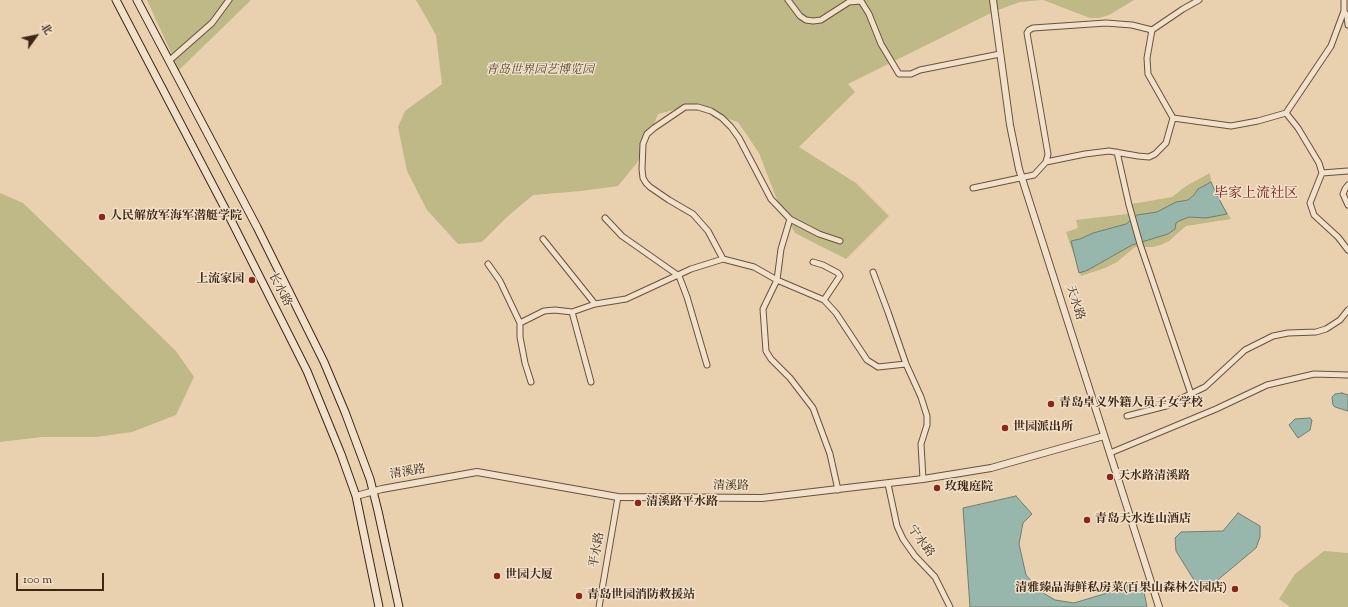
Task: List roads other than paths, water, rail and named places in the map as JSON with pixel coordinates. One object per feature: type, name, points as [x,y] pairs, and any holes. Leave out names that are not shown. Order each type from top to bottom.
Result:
[{"type":"main road","name":"长水路","points":[[116,0],[230,218],[307,371],[342,454],[356,496],[379,607]]},
{"type":"main road","name":"长水路","points":[[136,0],[170,60],[257,227],[324,362],[345,412],[373,491],[399,607]]},
{"type":"street","points":[[170,60],[212,23],[229,0]]},
{"type":"street","points":[[788,0],[800,16],[806,20],[814,21],[821,20],[849,2],[861,1],[869,14],[881,44],[898,74],[911,74],[920,70],[1000,54]]},
{"type":"street","name":"天水路","points":[[993,0],[1010,125],[1022,178],[1159,607]]},
{"type":"street","points":[[1046,162],[1109,150],[1149,157],[1155,154],[1166,143],[1172,118],[1148,74],[1146,58],[1152,30],[1199,0]]},
{"type":"street","points":[[1172,118],[1231,126],[1258,121],[1286,113],[1331,46],[1344,11],[1344,0]]},
{"type":"street","points":[[1344,11],[1347,16],[1348,25]]},
{"type":"street","points":[[973,188],[1034,175],[1046,162],[1048,154],[1027,33],[1029,30],[1033,28],[1106,23],[1132,25],[1152,30]]},
{"type":"street","points":[[723,259],[708,231],[693,214],[650,187],[643,178],[643,144],[647,134],[686,107],[698,107],[711,111],[722,118],[731,127],[739,138],[771,199],[790,219],[820,234],[840,241]]},
{"type":"street","points":[[1286,113],[1298,128],[1319,163],[1322,173],[1310,203],[1314,215],[1321,223],[1338,236],[1348,250]]},
{"type":"street","points":[[1117,152],[1129,205],[1140,244],[1191,394]]},
{"type":"street","points":[[1322,173],[1348,171]]},
{"type":"street","points":[[1348,185],[1343,194],[1348,205]]},
{"type":"street","points":[[604,218],[622,236],[679,276],[687,297],[707,365]]},
{"type":"street","points":[[790,219],[781,249],[777,280],[763,309],[766,351],[771,359],[790,378],[813,408],[830,454],[838,490]]},
{"type":"street","points":[[543,239],[595,304]]},
{"type":"street","points":[[520,324],[544,311],[555,310],[572,312],[595,304],[626,300],[691,269],[723,259],[754,268],[777,280],[824,300],[836,313],[867,360],[878,367],[906,364]]},
{"type":"street","points":[[813,262],[823,265],[838,273],[840,276],[824,300]]},
{"type":"street","points":[[488,264],[500,281],[520,324],[522,350],[531,382]]},
{"type":"street","points":[[872,272],[927,416],[927,425],[921,444],[923,480]]},
{"type":"street","points":[[1127,416],[1166,406],[1205,387],[1246,350],[1273,336],[1288,333],[1316,332],[1326,329],[1340,320],[1348,310]]},
{"type":"street","points":[[572,312],[591,382]]},
{"type":"street","points":[[1110,453],[1216,409],[1266,385],[1314,374],[1348,375]]},
{"type":"street","name":"清溪路","points":[[356,496],[373,491],[477,472],[618,497],[762,498],[923,480],[991,468],[1104,436]]},
{"type":"street","name":"宁水路","points":[[888,484],[897,526],[903,539],[915,556],[935,578],[950,607]]},
{"type":"street","name":"平水路","points":[[599,607],[618,497]]},
{"type":"water","points":[[1211,182],[1227,214],[1206,218],[1189,217],[1176,223],[1175,229],[1168,234],[1132,245],[1088,270],[1079,273],[1071,241],[1126,224],[1137,215],[1157,212],[1176,202],[1188,200],[1198,189]]},
{"type":"water","points":[[1342,393],[1348,395],[1348,411],[1333,405],[1332,397],[1335,394]]},
{"type":"water","points":[[1310,418],[1312,420],[1310,430],[1298,438],[1289,425],[1295,419]]},
{"type":"water","points":[[1016,496],[1032,514],[1023,523],[1019,544],[1026,575],[1040,591],[1055,600],[1074,603],[1114,591],[1133,583],[1144,592],[1147,607],[970,607],[963,508]]},
{"type":"water","points":[[1238,513],[1260,526],[1260,537],[1256,548],[1202,593],[1176,551],[1175,538],[1181,532],[1223,531]]},
{"type":"place","name":"人民解放军海军潜艇学院","points":[[102,217]]},
{"type":"place","name":"上流家园","points":[[252,280]]},
{"type":"place","name":"青岛卓义外籍人员子女学校","points":[[1051,404]]},
{"type":"place","name":"世园派出所","points":[[1005,428]]},
{"type":"place","name":"天水路清溪路","points":[[1110,477]]},
{"type":"place","name":"玫瑰庭院","points":[[937,488]]},
{"type":"place","name":"清溪路平水路","points":[[638,503]]},
{"type":"place","name":"青岛天水连山酒店","points":[[1087,520]]},
{"type":"place","name":"世园大厦","points":[[497,576]]},
{"type":"place","name":"清雅臻品海鲜私房菜(百果山森林公园店)","points":[[1235,589]]},
{"type":"place","name":"青岛世园消防救援站","points":[[579,596]]},
{"type":"district","name":"毕家上流社区","points":[[1256,195]]},
{"type":"park label","name":"青岛世界园艺博览园","points":[[540,71]]}]
